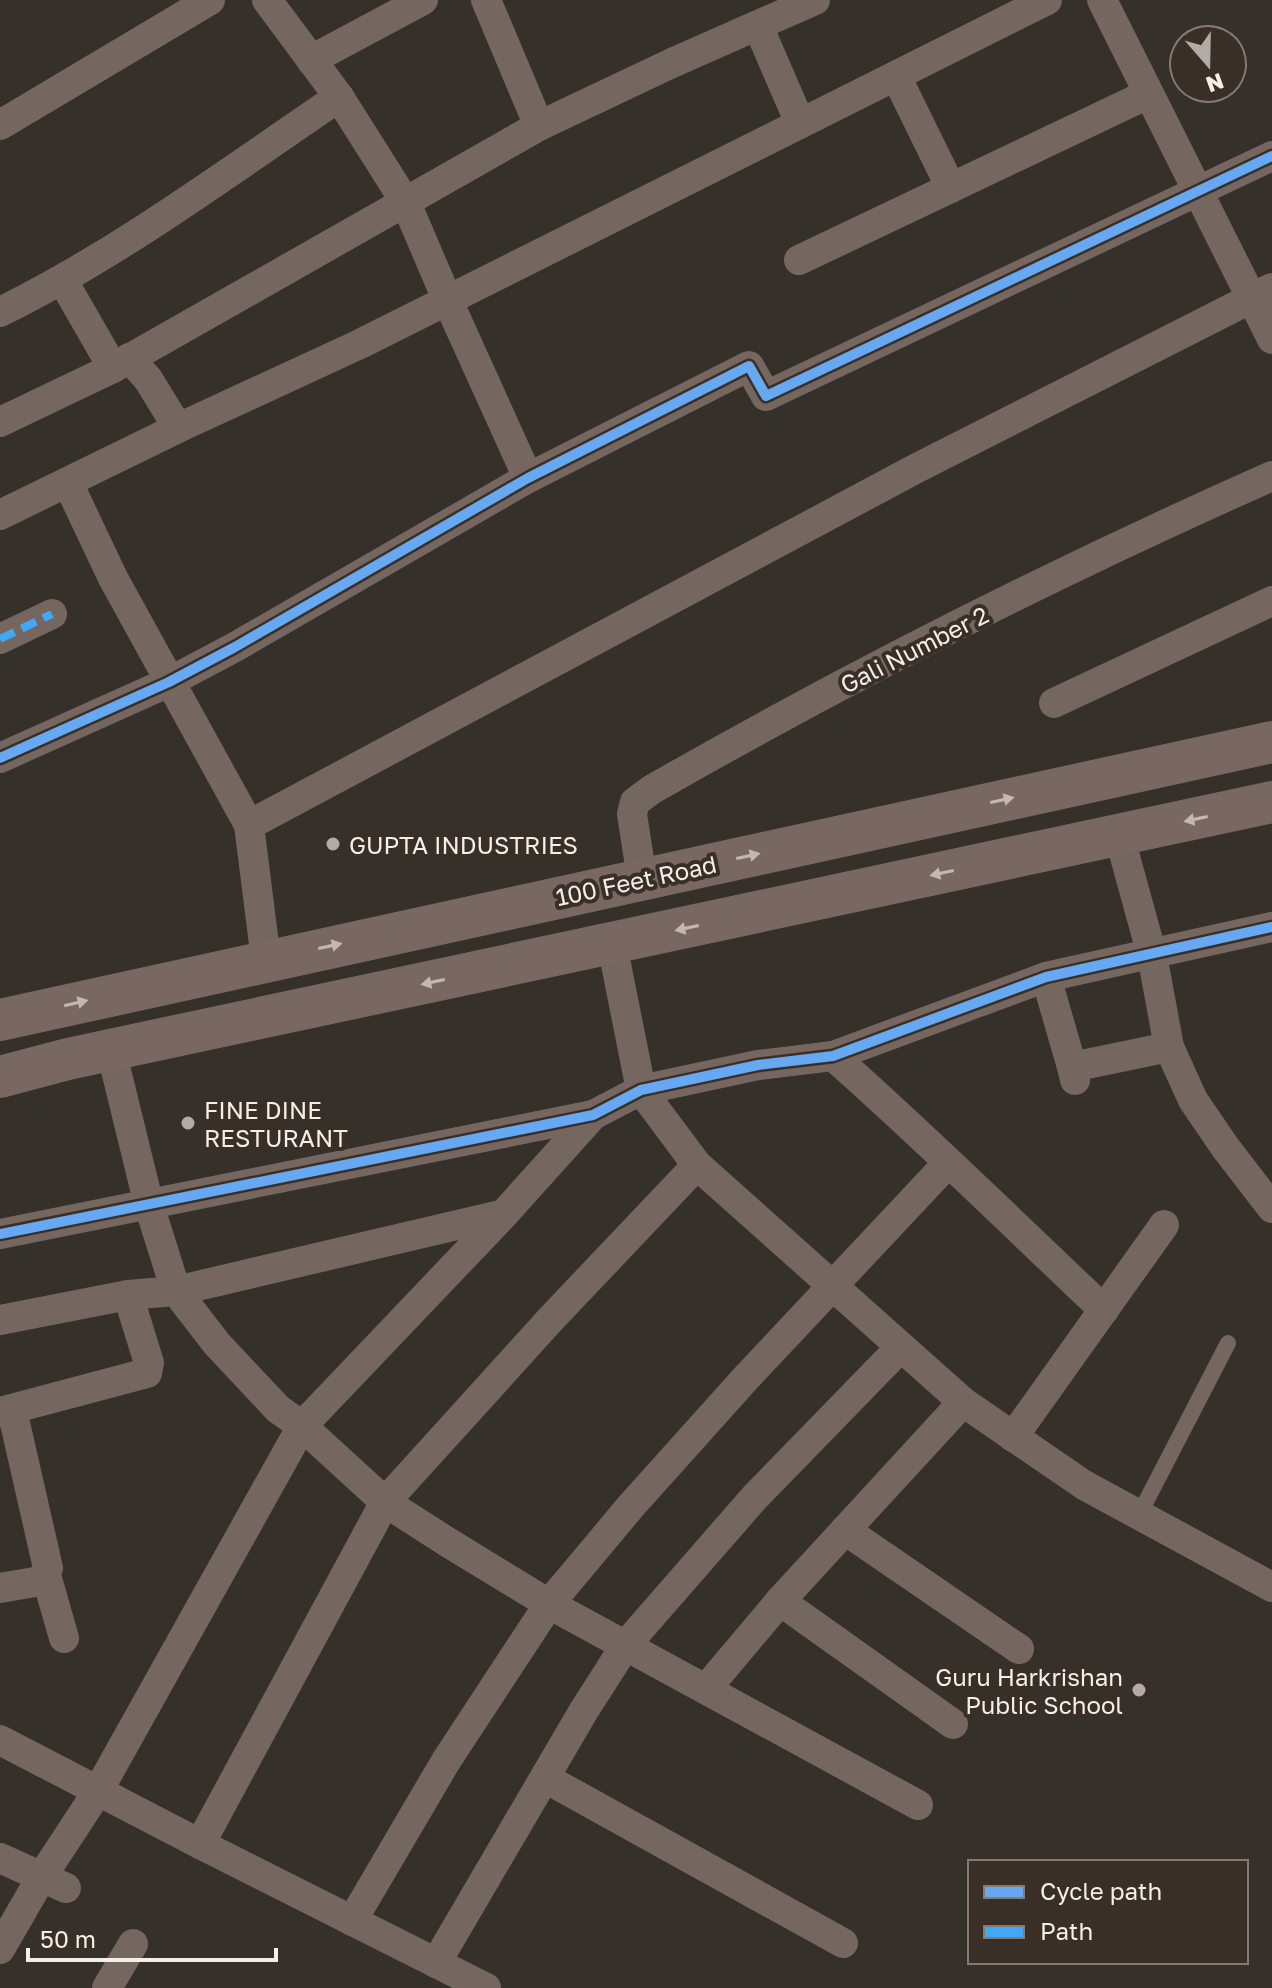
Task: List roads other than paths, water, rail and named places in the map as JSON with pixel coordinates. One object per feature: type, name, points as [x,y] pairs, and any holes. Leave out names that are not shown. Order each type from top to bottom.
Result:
[{"type":"main road","name":"100 Feet Road","points":[[0,1020],[1272,742]]},
{"type":"main road","points":[[0,1077],[111,1050],[1272,802]]},
{"type":"main road","points":[[601,887],[612,944]]},
{"type":"street","points":[[0,125],[210,0]]},
{"type":"street","points":[[267,0],[339,97],[406,203],[528,478]]},
{"type":"street","points":[[311,60],[423,0]]},
{"type":"street","points":[[486,0],[539,126]]},
{"type":"street","points":[[0,422],[121,363],[539,126],[772,14],[815,0]]},
{"type":"street","points":[[0,515],[360,344],[1047,0]]},
{"type":"street","points":[[1102,0],[1197,192],[1261,293],[1272,339]]},
{"type":"street","points":[[772,14],[800,123]]},
{"type":"street","points":[[896,76],[951,188]]},
{"type":"street","points":[[799,260],[1148,94]]},
{"type":"street","points":[[0,312],[63,281],[131,238],[339,97]]},
{"type":"street","points":[[0,758],[169,682],[528,478],[749,366],[766,396],[1272,156]]},
{"type":"street","points":[[63,281],[121,363],[148,379],[178,428]]},
{"type":"street","points":[[249,825],[720,571],[1261,293]]},
{"type":"street","name":"Gali Number 2","points":[[642,879],[632,814],[635,802],[651,790],[821,695],[1193,511],[1272,476]]},
{"type":"street","points":[[68,483],[113,578],[249,825],[266,960]]},
{"type":"street","points":[[1054,703],[1272,601]]},
{"type":"street","points":[[0,639],[52,614]]},
{"type":"street","points":[[1119,835],[1152,955],[1169,1047],[1193,1100],[1272,1208]]},
{"type":"street","points":[[0,1234],[593,1115],[641,1090],[758,1065],[833,1056],[1046,977],[1272,927]]},
{"type":"street","points":[[612,944],[641,1090],[697,1165],[963,1402],[1084,1485],[1272,1587]]},
{"type":"street","points":[[1046,977],[1073,1074],[1169,1047]]},
{"type":"street","points":[[111,1050],[149,1205],[176,1291],[217,1344],[278,1409],[302,1426],[385,1502],[549,1604],[918,1805]]},
{"type":"street","points":[[833,1056],[923,1135],[948,1163],[1104,1310]]},
{"type":"street","points":[[0,1949],[54,1883],[98,1791],[302,1426],[504,1214],[593,1115]]},
{"type":"street","points":[[352,1921],[446,1761],[549,1604],[631,1506],[948,1163]]},
{"type":"street","points":[[200,1844],[385,1502],[549,1321],[697,1165]]},
{"type":"street","points":[[0,1320],[128,1295],[176,1291],[504,1214]]},
{"type":"street","points":[[1013,1437],[1164,1225]]},
{"type":"street","points":[[0,1588],[41,1581],[48,1568],[6,1411],[147,1373],[149,1363],[128,1295]]},
{"type":"street","points":[[436,1963],[625,1646],[754,1498],[900,1348]]},
{"type":"street","points":[[706,1689],[780,1601],[963,1402]]},
{"type":"street","points":[[845,1530],[1019,1649]]},
{"type":"street","points":[[46,1575],[64,1638]]},
{"type":"street","points":[[780,1601],[953,1724]]},
{"type":"street","points":[[0,1740],[486,1988]]},
{"type":"street","points":[[545,1778],[843,1943]]},
{"type":"street","points":[[0,1858],[54,1883]]},
{"type":"street","points":[[107,1988],[133,1944]]},
{"type":"lane","points":[[1139,1515],[1228,1343]]},
{"type":"place","name":"GUPTA INDUSTRIES","points":[[333,844]]},
{"type":"place","name":"FINE DINE RESTURANT","points":[[188,1123]]},
{"type":"place","name":"Guru Harkrishan Public School","points":[[1139,1690]]}]
